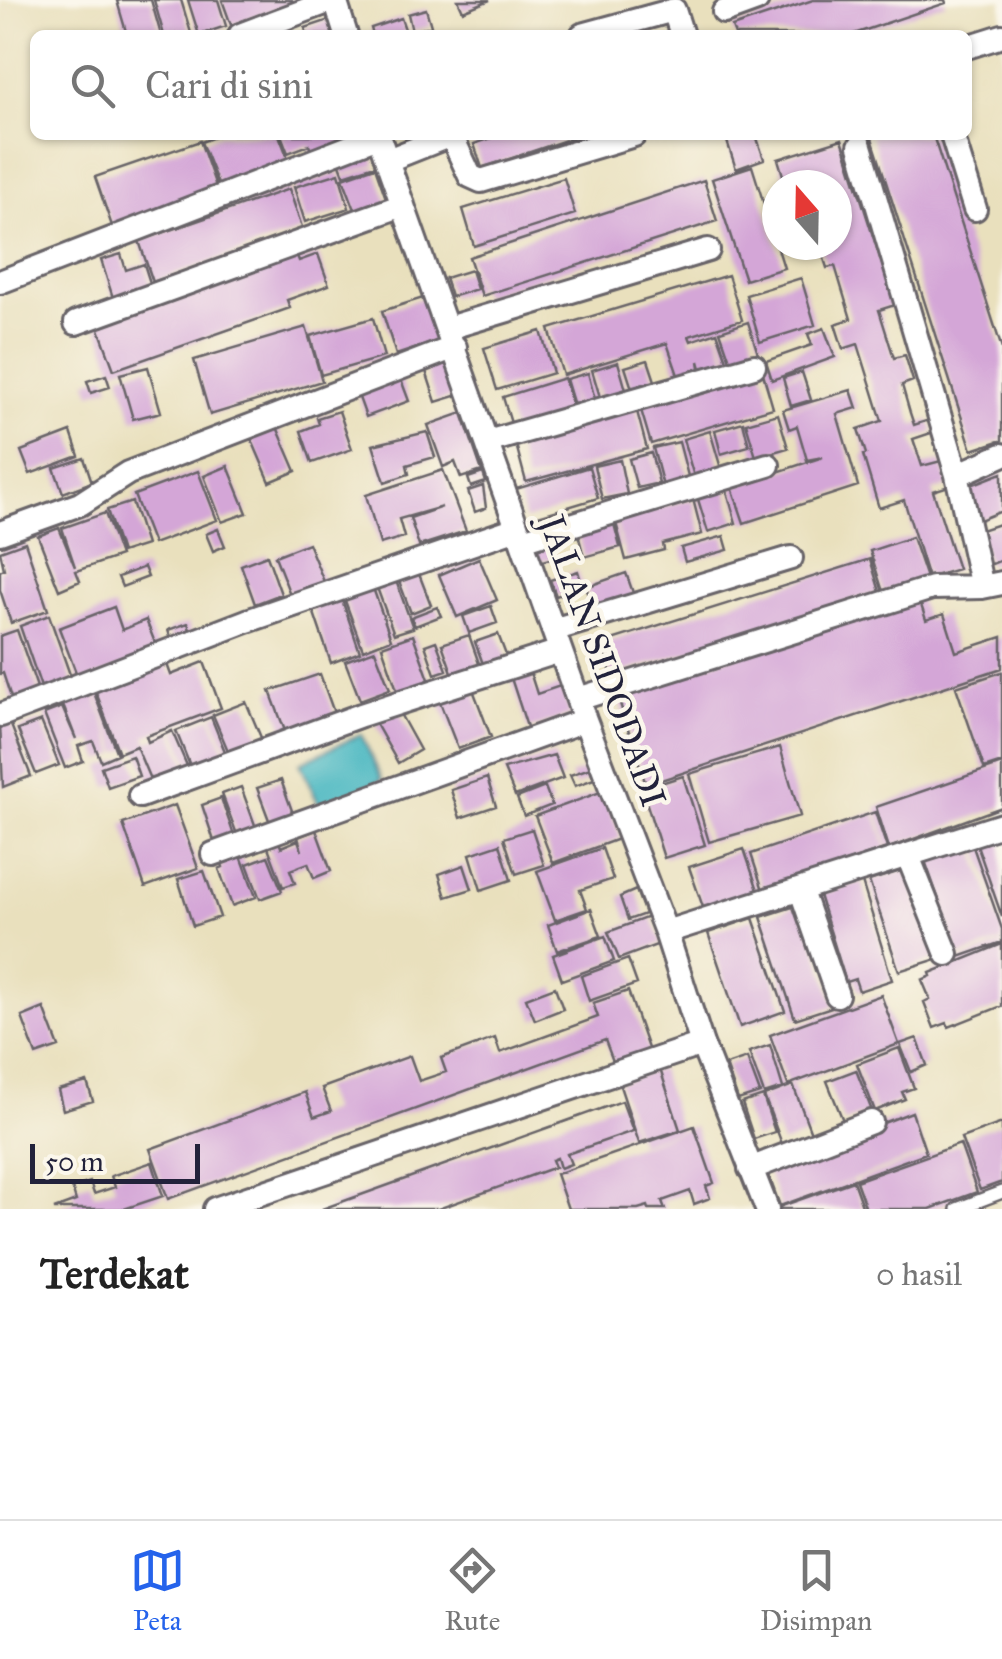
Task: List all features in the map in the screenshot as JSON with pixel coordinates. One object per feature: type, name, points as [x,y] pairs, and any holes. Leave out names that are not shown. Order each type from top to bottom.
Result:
[{"type":"street","points":[[253,30],[334,0],[344,30]]},
{"type":"street","points":[[724,12],[756,0]]},
{"type":"street","points":[[600,30],[674,10],[680,30]]},
{"type":"street","points":[[972,45],[1002,36]]},
{"type":"street","points":[[0,282],[365,140]]},
{"type":"street","name":"JALAN SIDODADI","points":[[380,140],[556,641],[666,932],[702,1044],[767,1209]]},
{"type":"street","points":[[388,160],[438,140]]},
{"type":"street","points":[[453,140],[470,176],[480,182],[618,140]]},
{"type":"street","points":[[954,140],[975,209]]},
{"type":"street","points":[[213,854],[581,710],[932,588],[992,585],[860,146]]},
{"type":"street","points":[[76,323],[402,206]]},
{"type":"street","points":[[0,533],[80,504],[128,472],[452,338],[708,250]]},
{"type":"street","points":[[487,442],[754,366]]},
{"type":"street","points":[[957,475],[1002,454]]},
{"type":"street","points":[[1,715],[247,621],[520,534],[768,465]]},
{"type":"street","points":[[140,796],[791,558]]},
{"type":"street","points":[[666,932],[1002,824]]},
{"type":"street","points":[[908,856],[947,954]]},
{"type":"street","points":[[801,891],[837,995]]},
{"type":"street","points":[[215,1209],[702,1044]]},
{"type":"street","points":[[750,1169],[871,1122]]},
{"type":"lane","points":[[957,1209],[1002,1192]]},
{"type":"water","points":[[361,734],[382,780],[321,809],[300,763]]},
{"type":"building","points":[[151,0],[160,30],[126,30],[117,1]]},
{"type":"building","points":[[154,0],[181,0],[190,30],[163,30]]},
{"type":"building","points":[[188,0],[218,0],[226,26],[197,30]]},
{"type":"building","points":[[222,0],[292,0],[293,3],[231,25]]},
{"type":"building","points":[[458,0],[490,0],[463,11]]},
{"type":"building","points":[[813,0],[946,3],[866,30],[732,27]]},
{"type":"building","points":[[426,9],[431,26],[412,30],[408,14]]},
{"type":"building","points":[[401,18],[405,30],[372,30]]},
{"type":"building","points":[[329,20],[332,30],[306,30]]},
{"type":"building","points":[[281,140],[289,161],[220,189],[201,142]]},
{"type":"building","points":[[283,140],[351,140],[314,158],[309,145],[288,153]]},
{"type":"building","points":[[486,140],[566,140],[482,168],[474,144]]},
{"type":"building","points":[[727,140],[758,140],[764,159],[736,169]]},
{"type":"building","points":[[842,140],[852,170],[781,170],[778,159]]},
{"type":"building","points":[[873,140],[935,140],[1002,349],[1002,440],[972,450]]},
{"type":"building","points":[[200,141],[218,192],[113,229],[95,177]]},
{"type":"building","points":[[370,148],[375,165],[344,175],[338,159]]},
{"type":"building","points":[[752,166],[762,198],[762,260],[781,260],[784,268],[745,280],[712,179]]},
{"type":"building","points":[[375,167],[388,204],[357,215],[343,178]]},
{"type":"building","points":[[852,170],[895,305],[879,310],[894,358],[905,355],[913,381],[902,385],[910,413],[914,425],[929,420],[934,432],[913,439],[922,466],[941,461],[949,486],[933,491],[958,569],[928,578],[904,500],[879,508],[858,429],[882,421],[858,344],[843,349],[835,324],[851,319],[835,266],[827,268],[824,260],[852,260]]},
{"type":"building","points":[[339,173],[349,208],[305,222],[294,187]]},
{"type":"building","points":[[564,178],[575,214],[474,246],[463,209]]},
{"type":"building","points":[[704,180],[717,221],[482,296],[469,257]]},
{"type":"building","points":[[289,189],[303,230],[153,282],[139,241]]},
{"type":"building","points":[[294,248],[299,261],[318,254],[329,285],[287,300],[290,308],[114,370],[95,318]]},
{"type":"building","points":[[121,254],[126,270],[144,264],[151,286],[113,298],[101,260]]},
{"type":"building","points":[[471,270],[477,289],[451,297],[445,278]]},
{"type":"building","points":[[728,275],[742,320],[689,336],[691,341],[717,332],[729,366],[703,375],[699,361],[701,374],[680,381],[667,343],[563,375],[549,329]]},
{"type":"building","points":[[801,278],[815,325],[760,342],[746,295]]},
{"type":"building","points":[[426,297],[441,340],[396,355],[382,311]]},
{"type":"building","points":[[373,318],[384,357],[321,375],[310,336]]},
{"type":"building","points":[[748,322],[758,354],[731,363],[720,331]]},
{"type":"building","points":[[306,327],[322,381],[210,415],[194,360]]},
{"type":"building","points":[[824,328],[835,357],[772,380],[766,361],[812,345],[808,334]]},
{"type":"building","points":[[541,331],[553,373],[497,390],[484,348]]},
{"type":"building","points":[[448,360],[459,395],[436,402],[425,368]]},
{"type":"building","points":[[648,360],[657,387],[634,395],[625,367]]},
{"type":"building","points":[[618,362],[628,397],[602,404],[592,370]]},
{"type":"building","points":[[148,367],[161,412],[133,419],[120,374]]},
{"type":"building","points":[[761,367],[773,408],[651,444],[639,403]]},
{"type":"building","points":[[802,372],[811,400],[791,406],[783,378]]},
{"type":"building","points":[[588,373],[597,407],[576,412],[566,379]]},
{"type":"building","points":[[106,375],[110,387],[91,393],[87,381]]},
{"type":"building","points":[[400,377],[409,401],[366,417],[357,392]]},
{"type":"building","points":[[564,378],[575,414],[514,433],[503,397]]},
{"type":"building","points":[[851,390],[857,408],[837,414],[858,486],[744,523],[732,487],[823,457],[807,460],[797,426],[789,429],[783,410]]},
{"type":"building","points":[[635,404],[647,449],[526,482],[514,437]]},
{"type":"building","points":[[339,411],[352,449],[312,463],[301,431],[319,424],[317,418]]},
{"type":"building","points":[[462,413],[482,471],[461,478],[455,462],[443,467],[428,425]]},
{"type":"building","points":[[778,414],[788,448],[756,457],[746,423]]},
{"type":"building","points":[[743,422],[749,446],[721,454],[715,430]]},
{"type":"building","points":[[277,427],[296,471],[270,482],[251,438]]},
{"type":"building","points":[[710,431],[722,472],[695,480],[683,439]]},
{"type":"building","points":[[71,432],[79,456],[30,474],[21,451]]},
{"type":"building","points":[[427,432],[435,457],[407,465],[409,474],[385,482],[373,445]]},
{"type":"building","points":[[679,442],[689,480],[663,486],[653,448]]},
{"type":"building","points":[[651,453],[659,483],[637,488],[629,459]]},
{"type":"building","points":[[84,458],[92,482],[63,493],[54,468]]},
{"type":"building","points":[[620,460],[627,494],[602,499],[594,466]]},
{"type":"building","points":[[228,466],[247,513],[222,522],[204,476]]},
{"type":"building","points":[[589,467],[598,498],[525,520],[516,489]]},
{"type":"building","points":[[443,470],[466,531],[419,546],[410,518],[442,507],[399,519],[404,537],[380,544],[366,495]]},
{"type":"building","points":[[198,471],[217,520],[153,544],[134,495]]},
{"type":"building","points":[[483,473],[486,482],[471,487],[468,478]]},
{"type":"building","points":[[1002,473],[1002,511],[980,520],[966,487]]},
{"type":"building","points":[[483,486],[486,508],[475,512],[468,491]]},
{"type":"building","points":[[726,488],[736,523],[708,532],[697,496]]},
{"type":"building","points":[[693,499],[702,534],[663,544],[664,550],[626,560],[615,519]]},
{"type":"building","points":[[132,502],[146,545],[121,553],[107,510]]},
{"type":"building","points":[[105,513],[120,556],[76,571],[80,581],[59,590],[38,536],[59,528],[75,567],[62,528]]},
{"type":"building","points":[[613,520],[620,547],[584,557],[577,530]]},
{"type":"building","points":[[1002,523],[1002,560],[989,565],[978,531]]},
{"type":"building","points":[[218,529],[225,546],[213,551],[206,534]]},
{"type":"building","points":[[549,534],[556,557],[536,563],[529,540]]},
{"type":"building","points":[[724,536],[728,550],[685,562],[681,548]]},
{"type":"building","points":[[912,537],[926,578],[883,592],[870,551]]},
{"type":"building","points":[[25,542],[48,610],[11,623],[0,590],[0,571],[4,569],[0,551]]},
{"type":"building","points":[[308,543],[325,584],[291,597],[275,556]]},
{"type":"building","points":[[267,555],[281,594],[255,604],[241,565]]},
{"type":"building","points":[[479,558],[497,600],[457,617],[439,575]]},
{"type":"building","points":[[870,559],[880,592],[612,676],[602,643]]},
{"type":"building","points":[[144,567],[148,577],[122,587],[118,577]]},
{"type":"building","points":[[578,571],[583,588],[556,596],[550,580]]},
{"type":"building","points":[[626,573],[636,601],[596,616],[586,587]]},
{"type":"building","points":[[419,574],[431,605],[411,613],[399,581]]},
{"type":"building","points":[[395,578],[413,628],[394,634],[376,585]]},
{"type":"building","points":[[373,588],[391,639],[363,650],[344,598]]},
{"type":"building","points":[[918,596],[926,620],[944,614],[956,652],[1002,637],[1002,668],[646,785],[617,694]]},
{"type":"building","points":[[341,597],[360,652],[331,663],[312,607]]},
{"type":"building","points":[[491,606],[497,623],[469,633],[463,616]]},
{"type":"building","points":[[114,607],[122,630],[146,620],[159,653],[80,683],[59,628]]},
{"type":"building","points":[[437,607],[441,616],[415,626],[411,617]]},
{"type":"building","points":[[49,615],[74,686],[44,696],[20,626]]},
{"type":"building","points":[[188,623],[191,634],[171,640],[168,630]]},
{"type":"building","points":[[17,630],[39,693],[14,707],[3,673],[0,674],[0,636]]},
{"type":"building","points":[[498,634],[509,663],[486,672],[475,642]]},
{"type":"building","points":[[413,635],[430,682],[398,693],[382,646]]},
{"type":"building","points":[[469,635],[482,672],[455,681],[442,644]]},
{"type":"building","points":[[436,641],[447,670],[435,674],[425,645]]},
{"type":"building","points":[[375,650],[390,689],[360,700],[345,661]]},
{"type":"building","points":[[164,656],[171,675],[204,662],[221,708],[146,736],[148,742],[172,731],[188,768],[152,784],[136,746],[119,753],[94,687]]},
{"type":"building","points":[[529,669],[537,694],[560,686],[571,715],[528,730],[510,675]]},
{"type":"building","points":[[1002,672],[1002,762],[984,768],[956,687]]},
{"type":"building","points":[[320,674],[337,721],[288,739],[270,691]]},
{"type":"building","points":[[90,682],[117,754],[101,761],[93,741],[78,746],[83,761],[65,768],[44,714],[62,707],[76,739],[61,700]]},
{"type":"building","points":[[472,687],[491,737],[458,749],[439,700]]},
{"type":"building","points":[[246,702],[262,740],[229,753],[213,715]]},
{"type":"building","points":[[399,712],[420,750],[398,763],[376,724]]},
{"type":"building","points":[[211,717],[226,754],[191,768],[176,731]]},
{"type":"building","points":[[9,720],[31,776],[3,787],[0,724]]},
{"type":"building","points":[[41,721],[59,765],[36,774],[18,730]]},
{"type":"building","points":[[780,747],[800,816],[709,842],[689,774]]},
{"type":"building","points":[[554,755],[563,778],[515,796],[504,769]]},
{"type":"building","points":[[132,756],[139,776],[108,787],[101,767]]},
{"type":"building","points":[[1002,764],[1002,807],[889,848],[876,807]]},
{"type":"building","points":[[590,768],[594,779],[575,786],[570,775]]},
{"type":"building","points":[[683,776],[705,845],[664,858],[642,789]]},
{"type":"building","points":[[487,778],[496,806],[460,818],[451,790]]},
{"type":"building","points":[[281,780],[295,819],[272,828],[257,788]]},
{"type":"building","points":[[241,787],[258,833],[239,840],[222,794]]},
{"type":"building","points":[[545,787],[552,805],[524,816],[517,798]]},
{"type":"building","points":[[603,791],[621,838],[553,863],[535,816]]},
{"type":"building","points":[[221,798],[236,841],[216,847],[202,805]]},
{"type":"building","points":[[175,805],[198,868],[145,887],[123,824]]},
{"type":"building","points":[[875,812],[887,848],[788,882],[765,896],[751,854]]},
{"type":"building","points":[[532,829],[544,865],[516,874],[504,838]]},
{"type":"building","points":[[316,830],[331,871],[314,878],[308,863],[290,870],[295,883],[283,887],[268,847],[298,840],[302,851],[298,837]]},
{"type":"building","points":[[1002,833],[1002,917],[976,842]]},
{"type":"building","points":[[971,841],[1002,929],[1002,942],[959,957],[924,858]]},
{"type":"building","points":[[500,844],[511,880],[481,890],[470,854]]},
{"type":"building","points":[[602,848],[613,879],[580,890],[587,909],[555,920],[537,871]]},
{"type":"building","points":[[744,849],[759,893],[704,910],[689,867]]},
{"type":"building","points":[[240,853],[256,897],[232,906],[219,869],[223,867],[221,860]]},
{"type":"building","points":[[268,856],[282,891],[260,899],[247,864]]},
{"type":"building","points":[[464,865],[472,889],[446,897],[439,874]]},
{"type":"building","points":[[907,869],[937,959],[899,971],[869,881]]},
{"type":"building","points":[[204,871],[220,917],[193,926],[178,879]]},
{"type":"building","points":[[862,882],[892,980],[859,991],[855,979],[846,982],[819,895]]},
{"type":"building","points":[[636,890],[645,914],[628,920],[620,897]]},
{"type":"building","points":[[802,904],[835,1006],[795,1019],[761,917]]},
{"type":"building","points":[[591,909],[601,936],[557,951],[548,925]]},
{"type":"building","points":[[651,916],[662,943],[619,959],[608,932]]},
{"type":"building","points":[[753,918],[785,1011],[740,1027],[708,933]]},
{"type":"building","points":[[605,936],[614,961],[562,980],[553,955]]},
{"type":"building","points":[[1002,944],[1002,1006],[949,1027],[947,1023],[934,1028],[924,1002],[930,999],[922,980],[930,973]]},
{"type":"building","points":[[628,959],[637,984],[589,1001],[581,976]]},
{"type":"building","points":[[555,987],[563,1009],[535,1020],[526,998]]},
{"type":"building","points":[[628,991],[652,1060],[617,1072],[605,1040],[168,1199],[150,1149],[305,1092],[314,1117],[331,1111],[322,1088],[410,1056],[419,1081],[446,1072],[441,1058],[495,1038],[500,1053],[598,1017],[593,1003]]},
{"type":"building","points":[[881,995],[899,1044],[788,1085],[770,1035]]},
{"type":"building","points":[[44,1008],[59,1047],[36,1055],[22,1017]]},
{"type":"building","points":[[917,1038],[927,1065],[911,1072],[900,1044]]},
{"type":"building","points":[[770,1045],[783,1088],[764,1094],[749,1052]]},
{"type":"building","points":[[899,1048],[914,1088],[902,1092],[905,1099],[875,1111],[857,1064]]},
{"type":"building","points":[[747,1058],[760,1093],[738,1100],[726,1065]]},
{"type":"building","points":[[660,1069],[680,1130],[639,1143],[619,1083]]},
{"type":"building","points":[[856,1070],[872,1111],[844,1123],[827,1081]]},
{"type":"building","points":[[87,1082],[93,1101],[63,1110],[58,1090]]},
{"type":"building","points":[[793,1085],[811,1133],[782,1144],[764,1096]]},
{"type":"building","points":[[763,1096],[775,1132],[754,1139],[742,1103]]},
{"type":"building","points":[[622,1101],[633,1131],[567,1154],[571,1164],[560,1168],[557,1158],[552,1160],[555,1167],[438,1209],[322,1209]]},
{"type":"building","points":[[912,1112],[926,1153],[780,1206],[766,1168]]},
{"type":"building","points":[[1002,1123],[1002,1182],[980,1190],[961,1138]]},
{"type":"building","points":[[694,1126],[714,1183],[706,1186],[710,1198],[694,1204],[690,1191],[662,1201],[665,1209],[568,1209],[556,1174]]},
{"type":"building","points":[[960,1144],[977,1192],[930,1209],[866,1209],[856,1181]]},
{"type":"building","points":[[152,1162],[163,1196],[124,1209],[54,1209],[76,1201],[72,1188],[90,1182],[94,1194],[115,1187],[111,1176]]},
{"type":"building","points":[[853,1181],[863,1209],[776,1209],[776,1208]]}]
